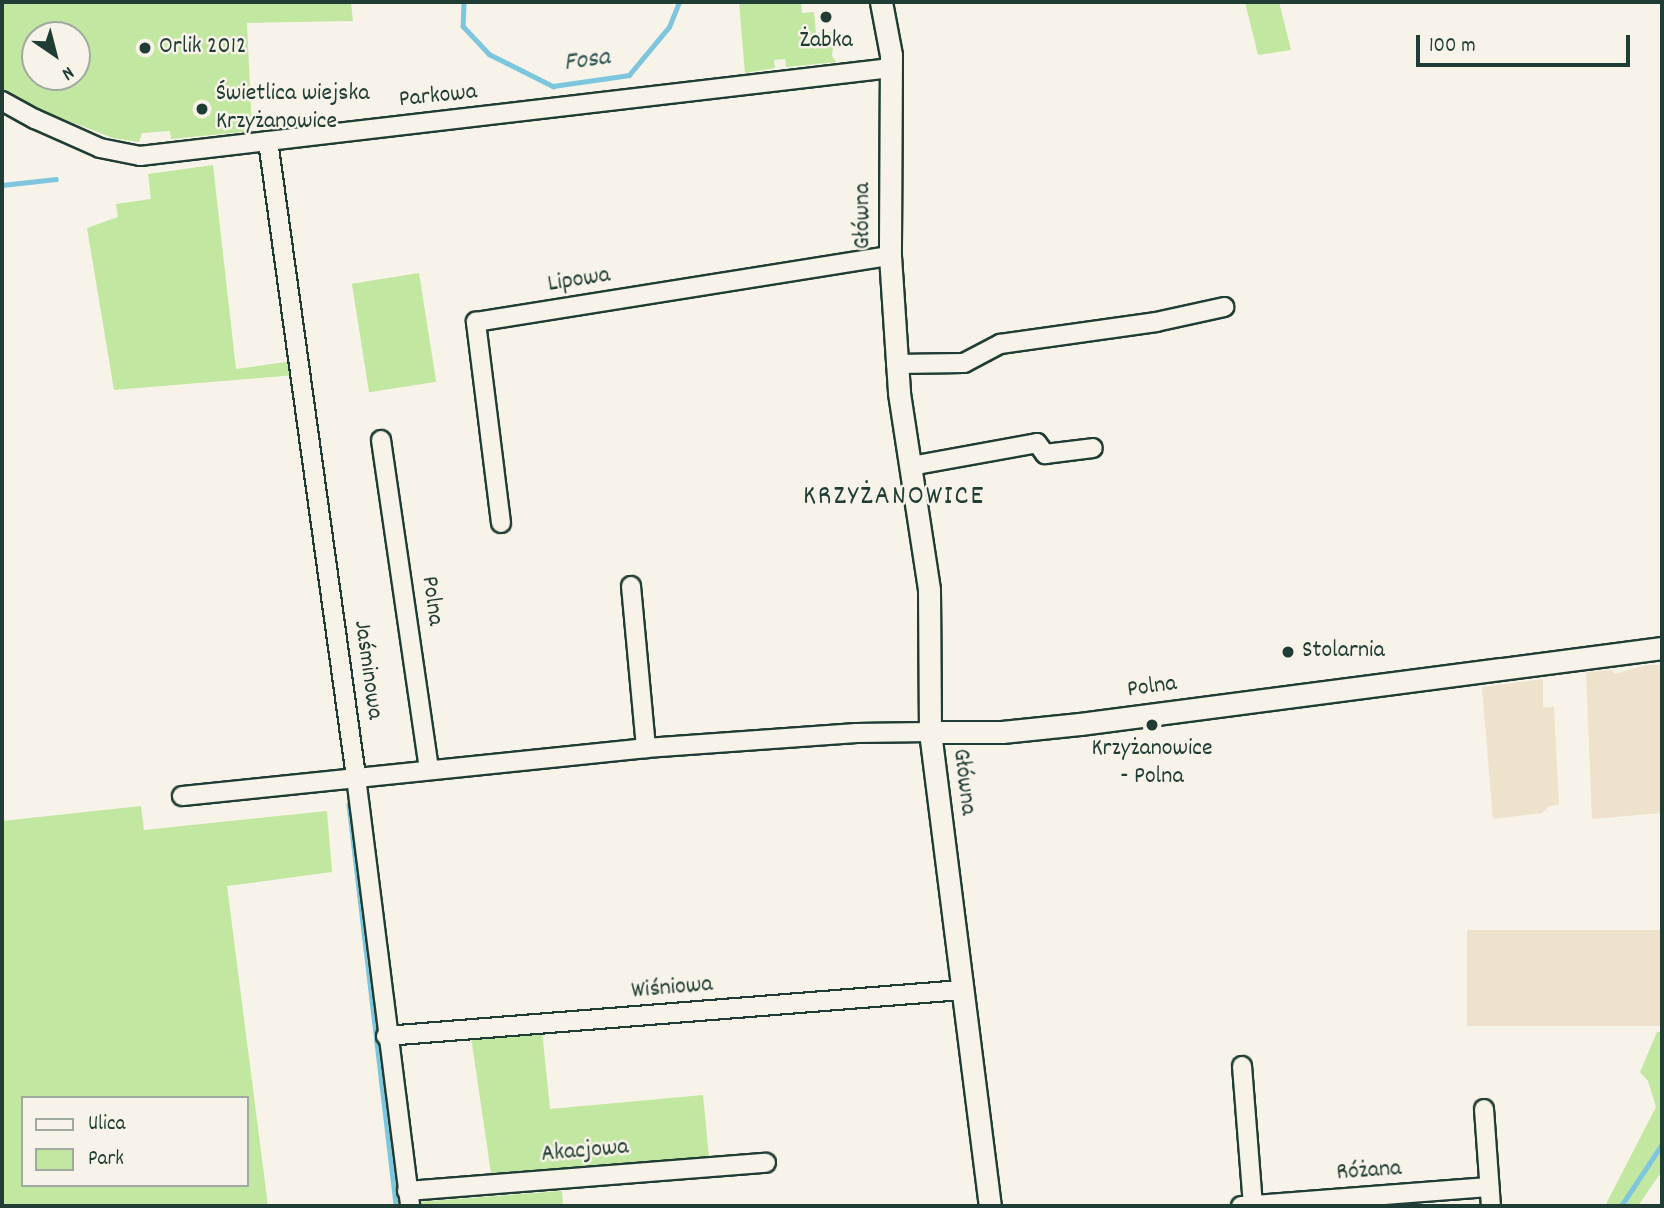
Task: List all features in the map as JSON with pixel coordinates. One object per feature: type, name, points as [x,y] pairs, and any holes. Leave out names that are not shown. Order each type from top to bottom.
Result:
[{"type":"street","name":"Główna","points":[[881,2],[888,32],[891,68],[890,256],[897,364],[929,589],[930,732],[990,1206]]},
{"type":"street","name":"Parkowa","points":[[2,101],[35,120],[100,148],[140,156],[891,68]]},
{"type":"street","name":"Jaśminowa","points":[[268,141],[356,777],[386,1036],[409,1199]]},
{"type":"street","name":"Lipowa","points":[[501,523],[476,322],[890,256]]},
{"type":"street","points":[[897,364],[964,363],[1000,344],[1156,322],[1224,307]]},
{"type":"street","name":"Polna","points":[[381,440],[429,770]]},
{"type":"street","points":[[911,466],[1037,443],[1045,454],[1093,448]]},
{"type":"street","points":[[631,586],[646,748]]},
{"type":"street","name":"Polna","points":[[182,796],[646,748],[856,733],[1002,732],[1662,648]]},
{"type":"street","name":"Wiśniowa","points":[[386,1036],[962,990]]},
{"type":"street","points":[[1242,1066],[1253,1206]]},
{"type":"street","points":[[1484,1109],[1491,1206]]},
{"type":"street","name":"Akacjowa","points":[[409,1199],[766,1163]]},
{"type":"street","name":"Różana","points":[[1241,1206],[1489,1187]]},
{"type":"shaded area","points":[[1647,665],[1662,665],[1662,813],[1592,819],[1586,672],[1613,670],[1614,674]]},
{"type":"shaded area","points":[[1543,679],[1543,707],[1554,707],[1559,805],[1549,806],[1542,813],[1493,819],[1482,687]]},
{"type":"shaded area","points":[[1467,930],[1662,930],[1662,1026],[1467,1026]]},
{"type":"green space","points":[[2,2],[351,2],[353,21],[247,23],[252,131],[171,139],[170,131],[142,133],[139,142],[113,138],[2,95]]},
{"type":"green space","points":[[739,2],[801,2],[802,13],[814,12],[816,33],[835,32],[832,56],[836,62],[786,67],[785,59],[774,60],[775,68],[745,73]]},
{"type":"green space","points":[[1245,2],[1279,2],[1291,50],[1258,55]]},
{"type":"green space","points":[[213,165],[236,369],[293,361],[295,375],[114,390],[87,228],[118,217],[116,204],[151,199],[148,174]]},
{"type":"green space","points":[[419,273],[436,382],[369,392],[352,284]]},
{"type":"green space","points":[[141,806],[144,830],[327,811],[332,872],[227,886],[268,1206],[2,1206],[2,821]]},
{"type":"green space","points":[[542,1031],[550,1109],[703,1095],[709,1157],[491,1173],[471,1037]]},
{"type":"green space","points":[[1657,1032],[1662,1032],[1662,1171],[1638,1206],[1605,1206],[1656,1107],[1648,1081],[1640,1072]]},
{"type":"green space","points":[[562,1191],[563,1206],[418,1206],[417,1202]]},
{"type":"waterway","name":"Fosa","points":[[464,2],[463,26],[489,54],[553,86],[629,75],[669,27],[679,2]]},
{"type":"waterway","points":[[2,185],[56,179]]},
{"type":"waterway","points":[[349,804],[396,1206]]},
{"type":"waterway","points":[[1621,1206],[1662,1144]]},
{"type":"place","name":"Żabka","points":[[826,17]]},
{"type":"place","name":"Orlik 2012","points":[[145,48]]},
{"type":"place","name":"Świetlica wiejska Krzyżanowice","points":[[202,109]]},
{"type":"place","name":"Stolarnia","points":[[1288,652]]},
{"type":"place","name":"Krzyżanowice - Polna","points":[[1152,725]]},
{"type":"district","name":"KRZYŻANOWICE","points":[[894,498]]}]
